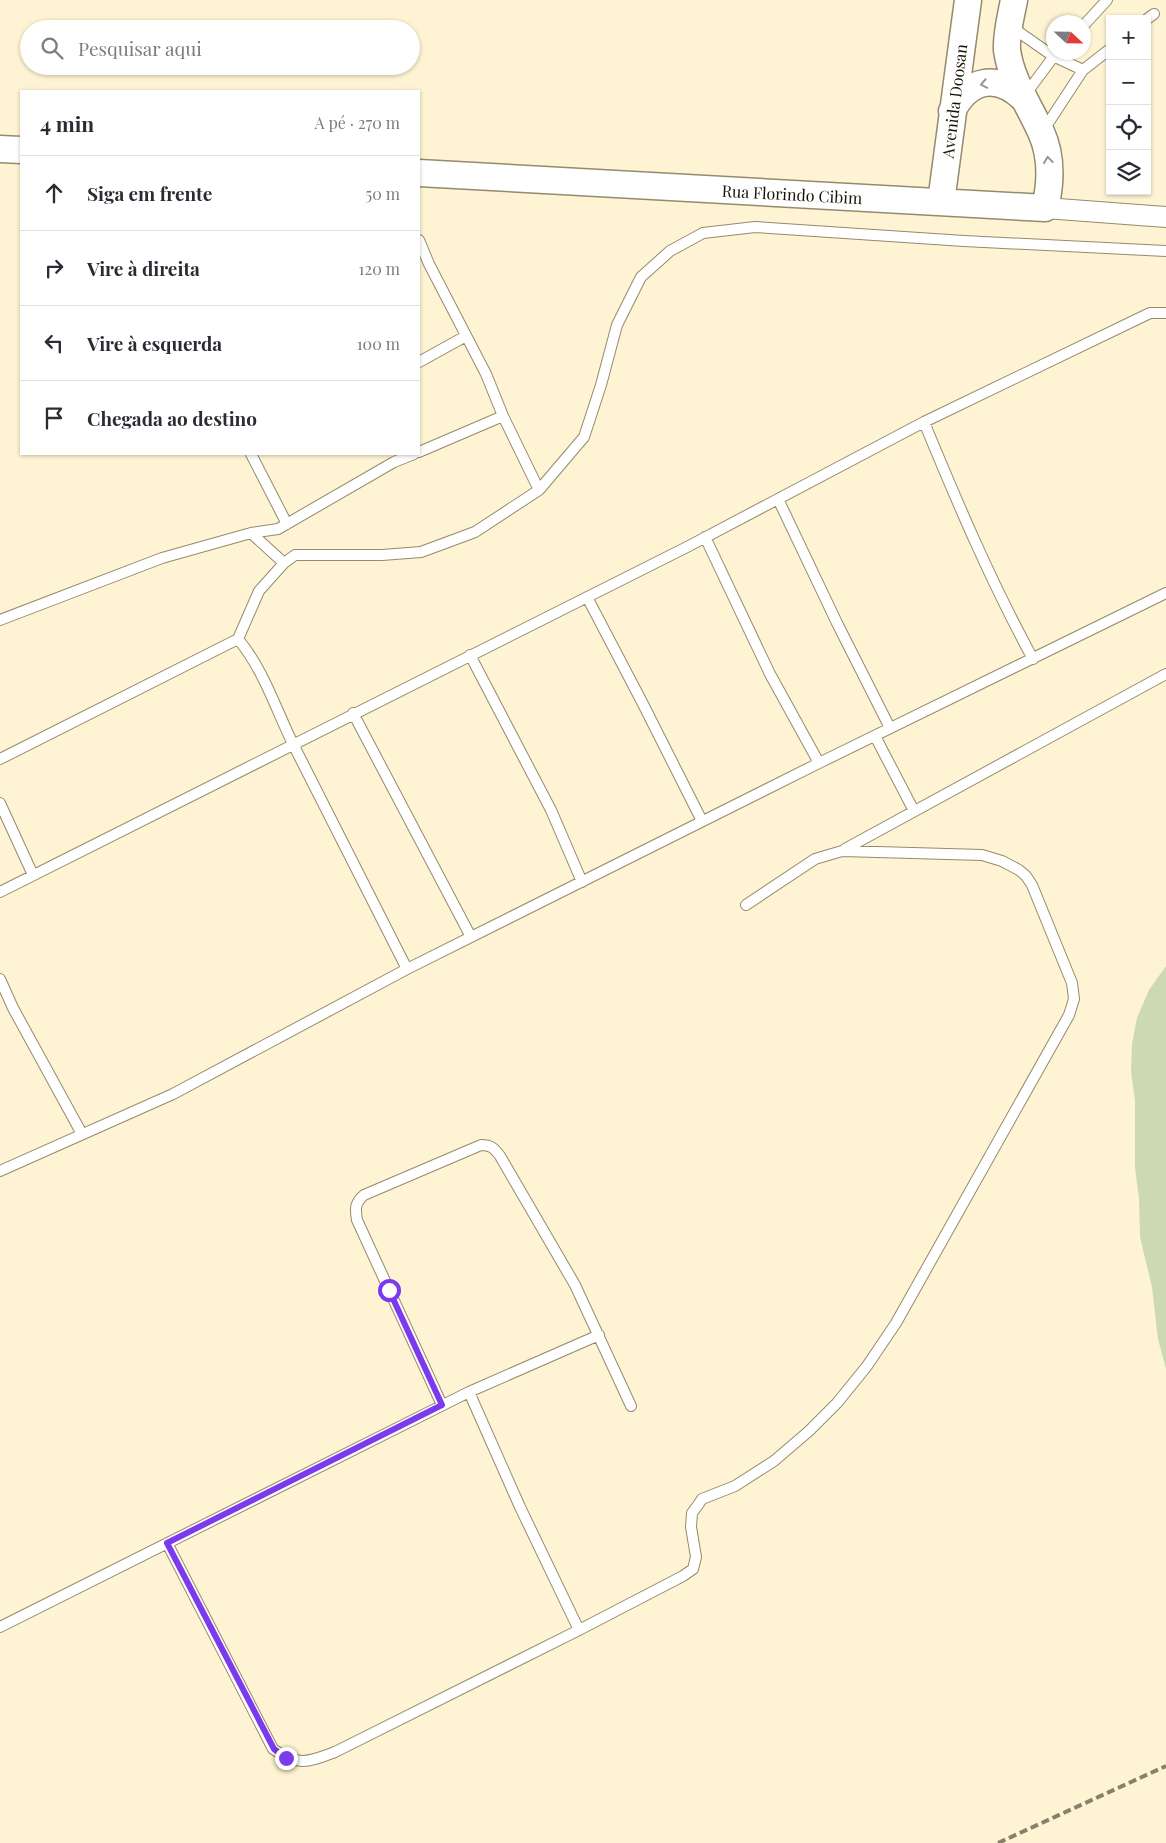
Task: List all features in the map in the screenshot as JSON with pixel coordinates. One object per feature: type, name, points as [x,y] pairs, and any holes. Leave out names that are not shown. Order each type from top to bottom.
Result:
[{"type":"street","name":"Avenida Doosan","points":[[941,202],[968,0]]},
{"type":"street","points":[[1014,0],[1007,50],[1023,98],[1042,133],[1048,156],[1050,188],[1045,208]]},
{"type":"street","points":[[952,112],[959,98],[970,88],[984,83],[998,83],[1012,88],[1023,98]]},
{"type":"street","points":[[0,149],[20,150]]},
{"type":"street","name":"Rua Florindo Cibim","points":[[420,173],[1166,216]]},
{"type":"lane","points":[[1091,17],[1107,0]]},
{"type":"lane","points":[[1010,25],[1046,48]]},
{"type":"lane","points":[[1042,133],[1083,70],[1106,52]]},
{"type":"lane","points":[[1023,98],[1051,60]]},
{"type":"lane","points":[[1066,60],[1083,70]]},
{"type":"lane","points":[[0,759],[238,638],[259,590],[284,563],[295,555],[382,555],[421,552],[475,532],[539,490],[584,437],[601,385],[617,325],[641,277],[670,251],[703,233],[755,227],[964,241],[1166,251]]},
{"type":"lane","points":[[420,242],[429,264],[486,374],[503,416],[539,490]]},
{"type":"lane","points":[[0,892],[705,537],[924,422],[1150,313],[1166,313]]},
{"type":"lane","points":[[420,361],[466,336]]},
{"type":"lane","points":[[420,452],[503,416]]},
{"type":"lane","points":[[924,422],[998,593],[1033,660]]},
{"type":"lane","points":[[252,455],[287,524]]},
{"type":"lane","points":[[0,620],[162,558],[251,533],[278,529],[392,458],[408,455]]},
{"type":"lane","points":[[778,499],[890,728]]},
{"type":"lane","points":[[251,533],[284,563]]},
{"type":"lane","points":[[705,537],[770,674],[819,763]]},
{"type":"lane","points":[[0,1171],[173,1094],[470,937],[890,728],[1166,594]]},
{"type":"lane","points":[[587,597],[702,822]]},
{"type":"lane","points":[[238,638],[259,669],[293,744],[407,969]]},
{"type":"lane","points":[[470,655],[551,810],[582,882]]},
{"type":"lane","points":[[746,905],[815,859],[842,851],[1166,674]]},
{"type":"lane","points":[[354,713],[470,937]]},
{"type":"lane","points":[[875,736],[914,812]]},
{"type":"lane","points":[[0,803],[33,875]]},
{"type":"lane","points":[[167,1543],[274,1749],[286,1758],[302,1762],[335,1752],[579,1630],[683,1576],[692,1568],[696,1557],[691,1527],[692,1513],[702,1499],[735,1486],[774,1461],[809,1431],[836,1403],[867,1366],[896,1323],[1069,1015],[1074,998],[1072,983],[1032,884],[1019,870],[1002,861],[982,855],[842,851]]},
{"type":"lane","points":[[0,979],[13,1008],[82,1134]]},
{"type":"lane","points":[[442,1405],[357,1220],[355,1208],[364,1195],[481,1146],[489,1145],[494,1147],[512,1175],[551,1242],[599,1335],[631,1406]]},
{"type":"lane","points":[[0,1627],[442,1405],[599,1335]]},
{"type":"lane","points":[[469,1392],[520,1506],[579,1630]]},
{"type":"green space","points":[[1166,966],[1166,1369],[1158,1339],[1152,1287],[1140,1237],[1139,1198],[1135,1168],[1135,1101],[1131,1071],[1132,1044],[1137,1018],[1149,990]]},
{"type":"railway","points":[[998,1843],[1166,1766]]},
{"type":"route","points":[[286,1758],[274,1749],[167,1543],[442,1405],[389,1290]]}]
